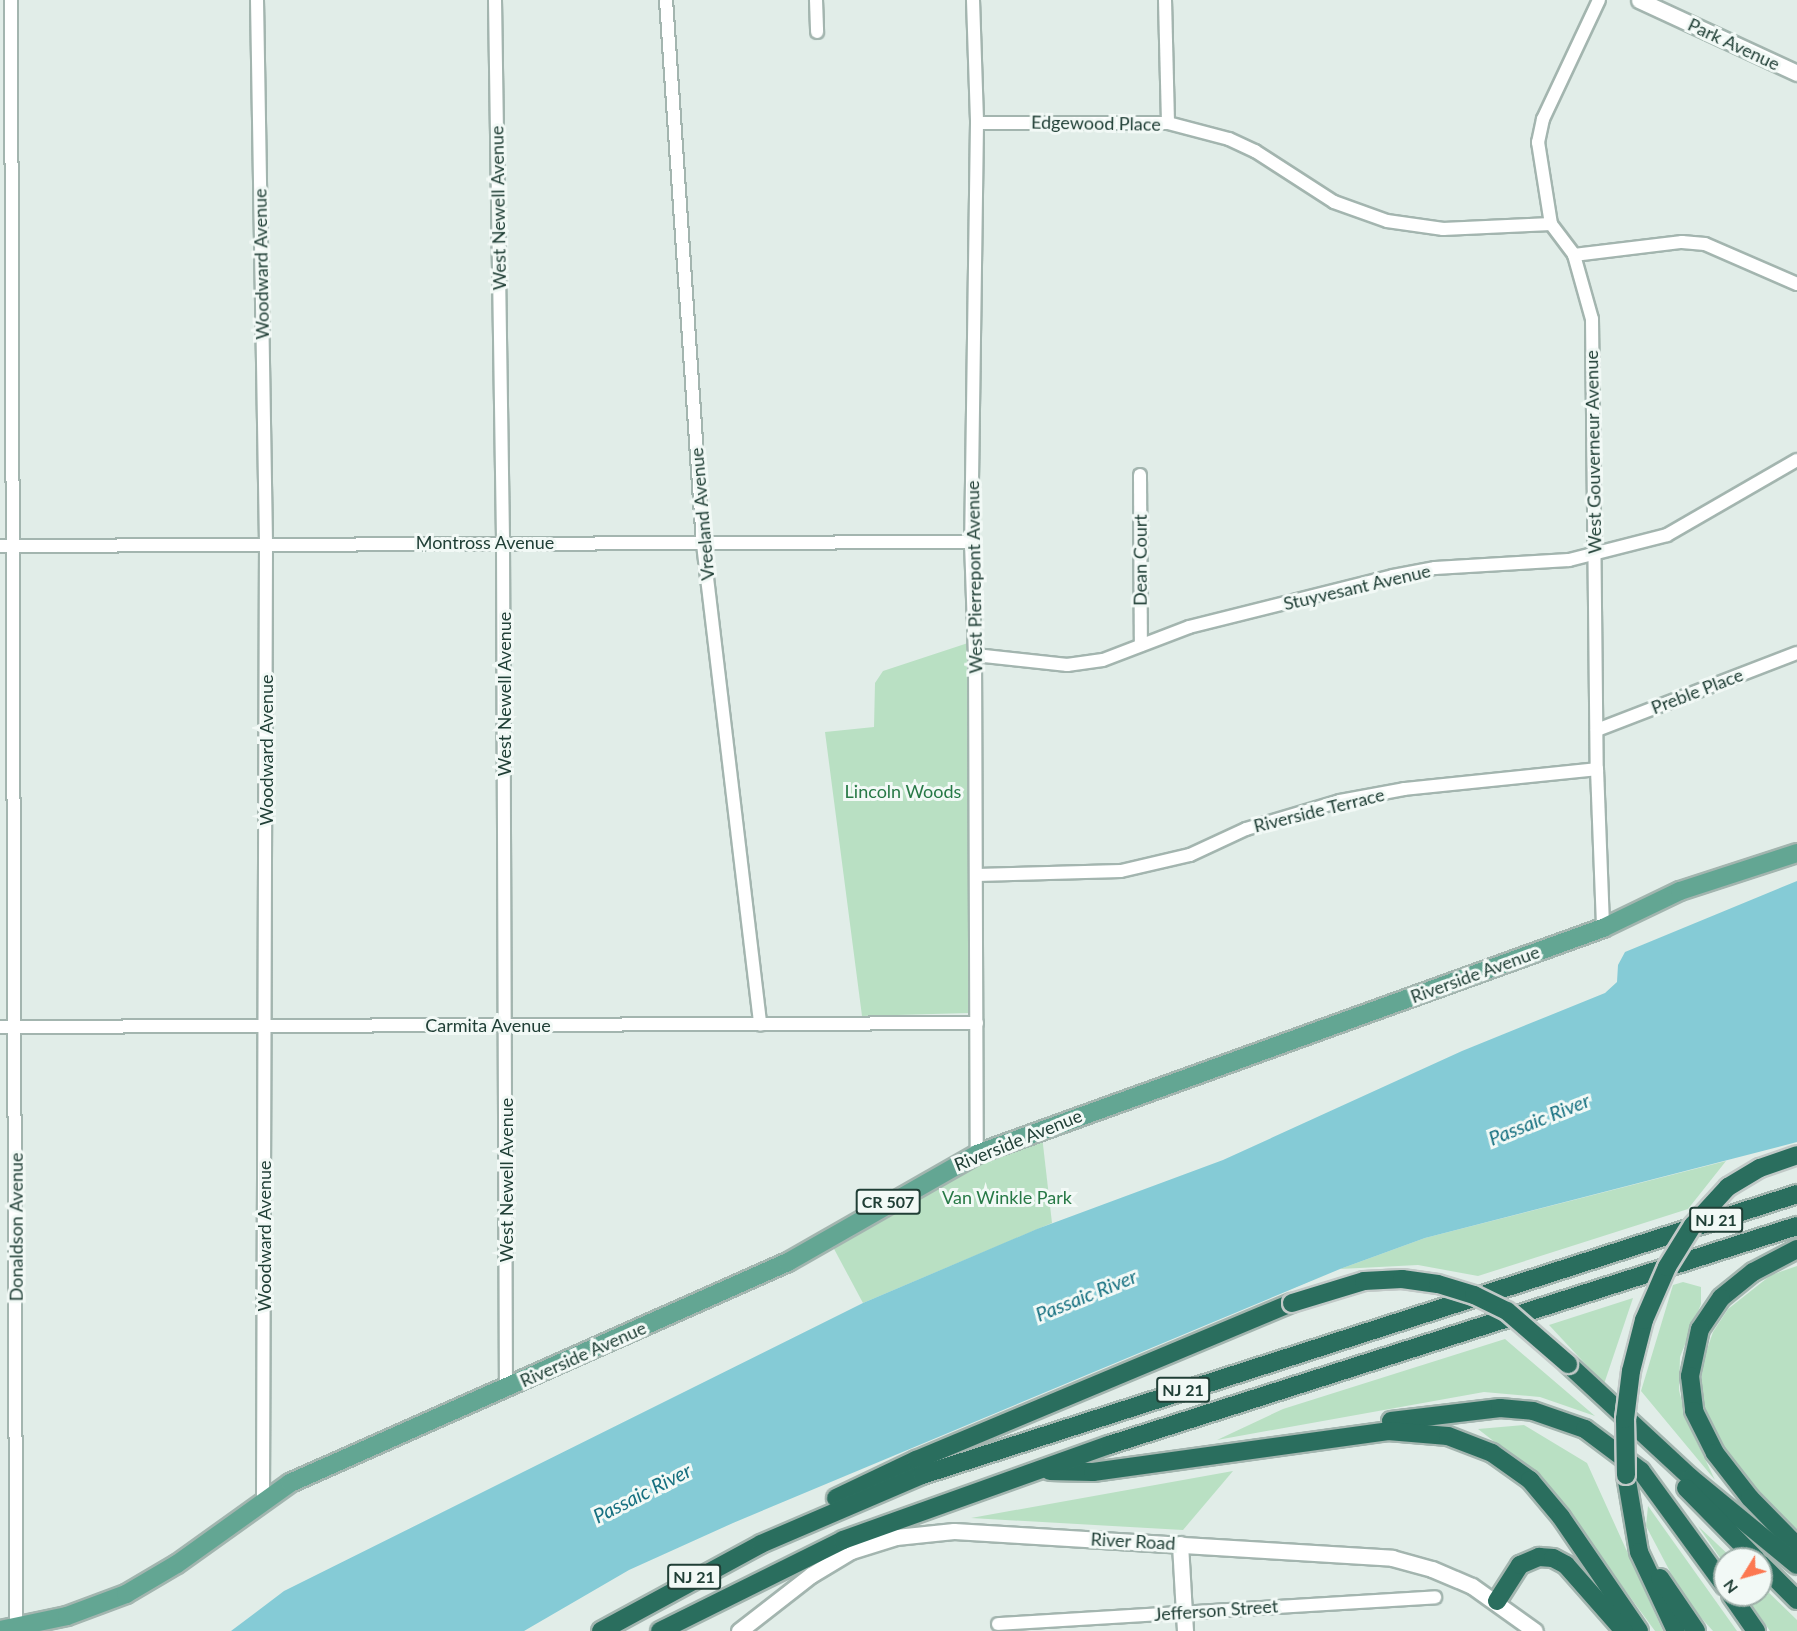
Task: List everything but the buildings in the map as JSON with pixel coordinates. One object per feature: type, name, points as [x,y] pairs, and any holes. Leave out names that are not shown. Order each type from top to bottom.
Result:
[{"type":"highway","points":[[1676,1631],[1641,1557],[1627,1482],[1625,1419],[1631,1371],[1644,1320],[1667,1267],[1693,1225],[1728,1187],[1760,1168],[1797,1155]]},
{"type":"highway","name":"NJ 21","points":[[601,1631],[651,1601],[738,1555],[844,1506],[962,1461],[1797,1194]]},
{"type":"highway","name":"NJ 21","points":[[660,1631],[843,1540],[1037,1471],[1797,1226]]},
{"type":"highway","points":[[1797,1249],[1742,1279],[1713,1308],[1696,1339],[1690,1382],[1694,1411],[1715,1454],[1755,1504],[1797,1546]]},
{"type":"highway","points":[[738,1555],[870,1480],[1333,1288],[1401,1279],[1451,1287],[1486,1299],[1527,1326],[1606,1402],[1745,1547]]},
{"type":"highway","points":[[1606,1402],[1797,1565]]},
{"type":"highway","points":[[1037,1471],[1093,1472],[1476,1409],[1511,1408],[1554,1417],[1594,1434],[1632,1461],[1660,1494],[1713,1569]]},
{"type":"highway","points":[[1266,1445],[1411,1430],[1448,1436],[1492,1453],[1521,1473],[1546,1497],[1639,1631]]},
{"type":"highway","points":[[1627,1482],[1658,1574],[1696,1631]]},
{"type":"highway","points":[[1497,1601],[1520,1565],[1539,1557],[1553,1558],[1566,1565],[1624,1631]]},
{"type":"highway","points":[[1773,1576],[1797,1600]]},
{"type":"highway","points":[[588,1631],[651,1601]]},
{"type":"highway","points":[[1739,1607],[1756,1631]]},
{"type":"main road","name":"Riverside Avenue","points":[[11,1629],[67,1616],[126,1594],[177,1564],[263,1500],[323,1467],[506,1389],[788,1262],[935,1174],[977,1154],[1603,928],[1680,891],[1797,853]]},
{"type":"street","name":"Donaldson Avenue","points":[[11,0],[15,1027],[11,1629]]},
{"type":"street","name":"Woodward Avenue","points":[[257,0],[266,543],[263,1500]]},
{"type":"street","name":"West Newell Avenue","points":[[495,0],[503,542],[506,1389]]},
{"type":"street","name":"Vreeland Avenue","points":[[666,0],[703,544],[760,1025]]},
{"type":"street","points":[[816,0],[817,32]]},
{"type":"street","name":"West Pierrepont Avenue","points":[[973,0],[977,123],[971,542],[975,655],[977,1154]]},
{"type":"street","points":[[1165,0],[1168,123]]},
{"type":"street","name":"West Gouverneur Avenue","points":[[1599,0],[1543,119],[1538,158],[1551,224],[1574,255],[1592,319],[1597,769],[1603,928]]},
{"type":"street","name":"Park Avenue","points":[[1639,0],[1797,73]]},
{"type":"street","name":"Edgewood Place","points":[[977,123],[1168,123],[1238,143],[1334,202],[1387,221],[1443,229],[1551,224]]},
{"type":"street","points":[[1574,255],[1682,242],[1705,244],[1797,284]]},
{"type":"street","name":"Stuyvesant Avenue","points":[[975,655],[1077,664],[1103,660],[1216,620],[1393,576],[1436,568],[1569,560],[1594,551],[1667,535],[1797,460]]},
{"type":"street","name":"Dean Court","points":[[1140,475],[1141,645]]},
{"type":"street","name":"Montross Avenue","points":[[0,546],[503,542],[703,544],[971,542]]},
{"type":"street","name":"Preble Place","points":[[1597,730],[1797,653]]},
{"type":"street","name":"Riverside Terrace","points":[[977,875],[1121,872],[1190,855],[1246,829],[1340,801],[1404,789],[1597,769]]},
{"type":"street","name":"Carmita Avenue","points":[[0,1027],[977,1023]]},
{"type":"street","name":"River Road","points":[[740,1631],[826,1565],[869,1544],[924,1532],[991,1532],[1392,1558],[1445,1573],[1497,1601],[1535,1631]]},
{"type":"street","points":[[1180,1544],[1185,1631]]},
{"type":"street","name":"Jefferson Street","points":[[998,1624],[1435,1596]]},
{"type":"green space","name":"Lincoln Woods","points":[[971,642],[974,664],[968,1013],[862,1016],[825,732],[874,727],[875,683],[883,671]]},
{"type":"green space","name":"Van Winkle Park","points":[[1042,1136],[1052,1223],[863,1303],[833,1247],[938,1183]]},
{"type":"green space","points":[[1726,1161],[1688,1209],[1478,1276],[1418,1265],[1340,1269],[1425,1238]]},
{"type":"green space","points":[[1797,1266],[1797,1532],[1734,1464],[1706,1413],[1701,1388],[1703,1361],[1713,1332],[1728,1309],[1771,1275]]},
{"type":"green space","points":[[1683,1282],[1701,1287],[1701,1304],[1680,1357],[1679,1390],[1686,1419],[1715,1480],[1641,1391],[1673,1285]]},
{"type":"green space","points":[[1633,1298],[1604,1384],[1549,1325]]},
{"type":"green space","points":[[1505,1339],[1595,1416],[1540,1397],[1484,1392],[1217,1440],[1283,1409]]},
{"type":"green space","points":[[1524,1425],[1587,1463],[1663,1631],[1655,1631],[1545,1481],[1478,1429]]},
{"type":"green space","points":[[1233,1471],[1183,1530],[971,1518]]},
{"type":"green space","points":[[1648,1506],[1713,1597],[1713,1607],[1720,1607],[1737,1631],[1713,1631],[1685,1600],[1646,1526]]},
{"type":"green space","points":[[1698,1526],[1720,1547],[1713,1548]]},
{"type":"green space","points":[[1773,1597],[1797,1620],[1797,1631],[1770,1631],[1753,1607],[1773,1607]]},
{"type":"water","name":"Passaic River","points":[[1797,881],[1797,1142],[1425,1238],[1340,1269],[733,1523],[629,1570],[524,1631],[231,1631],[284,1591],[863,1303],[1037,1229],[1223,1160],[1462,1051],[1605,993],[1617,982],[1618,965],[1625,952]]},
{"type":"pier","points":[[1337,1273],[1205,1329],[1204,1327],[1310,1282]]}]
